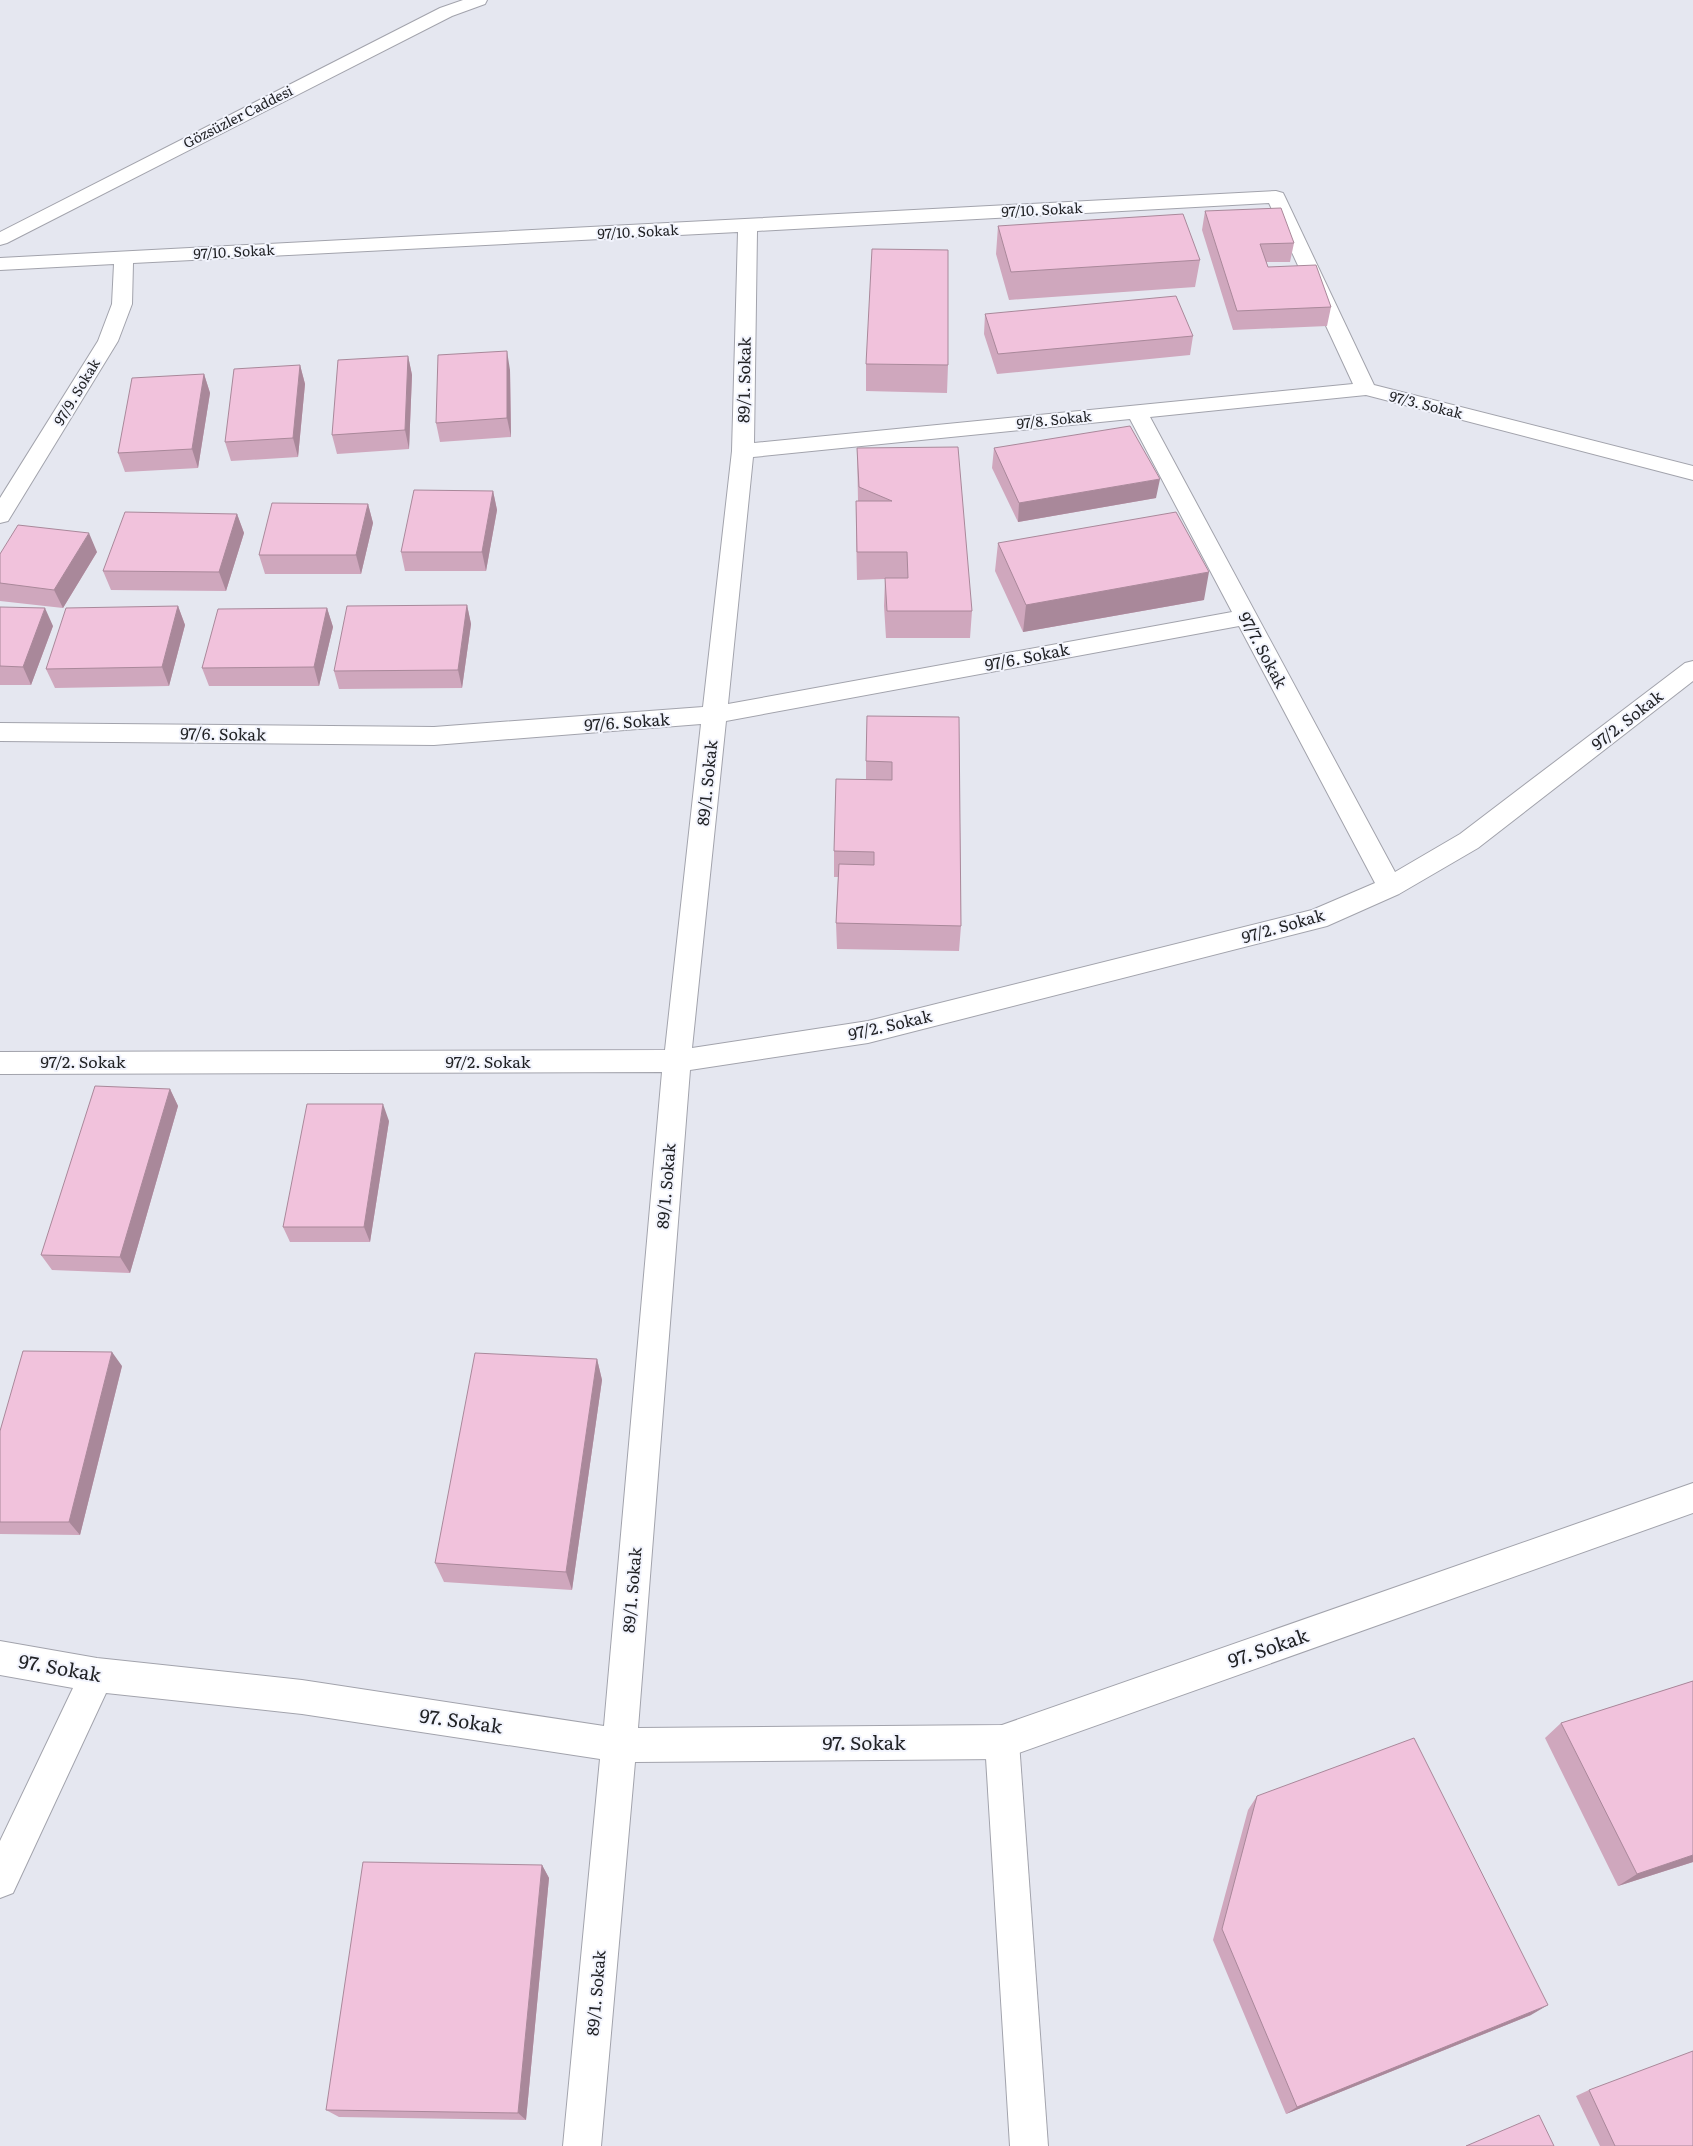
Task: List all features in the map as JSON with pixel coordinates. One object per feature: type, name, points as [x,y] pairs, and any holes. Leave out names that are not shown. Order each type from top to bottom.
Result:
[{"type":"street","name":"Gözsüzler Caddesi","points":[[0,239],[446,12],[479,0]]},
{"type":"street","name":"97/10. Sokak","points":[[0,264],[1276,197],[1366,389]]},
{"type":"street","name":"89/1. Sokak","points":[[582,2146],[620,1744],[677,1062],[742,451],[748,226]]},
{"type":"street","name":"97/9. Sokak","points":[[0,516],[108,341],[122,304],[124,258]]},
{"type":"street","name":"97/8. Sokak","points":[[742,451],[1366,389]]},
{"type":"street","name":"97/3. Sokak","points":[[1366,389],[1693,473]]},
{"type":"street","name":"97/7. Sokak","points":[[1137,412],[1390,887]]},
{"type":"street","name":"97/6. Sokak","points":[[0,732],[434,736],[714,716],[1246,617]]},
{"type":"street","name":"97/2. Sokak","points":[[0,1062],[677,1062],[868,1032],[1318,919],[1390,887],[1469,841],[1693,669]]},
{"type":"street","name":"97. Sokak","points":[[0,1658],[97,1676],[302,1697],[620,1744],[1002,1742],[1692,1499]]},
{"type":"street","points":[[0,1880],[97,1676]]},
{"type":"street","points":[[1002,1742],[1029,2146]]},
{"type":"building","points":[[1281,208],[1294,243],[1260,244],[1268,267],[1316,265],[1331,307],[1237,311],[1205,211]]},
{"type":"building","points":[[1183,214],[1200,260],[1011,272],[998,226]]},
{"type":"building","points":[[872,249],[948,250],[948,365],[866,364]]},
{"type":"building","points":[[1176,296],[1193,336],[998,354],[985,314]]},
{"type":"building","points":[[507,351],[507,418],[436,423],[438,355]]},
{"type":"building","points":[[408,356],[405,430],[332,435],[338,360]]},
{"type":"building","points":[[300,365],[293,438],[225,442],[234,369]]},
{"type":"building","points":[[204,374],[192,449],[118,453],[132,378]]},
{"type":"building","points":[[1130,426],[1160,479],[1019,503],[994,448]]},
{"type":"building","points":[[958,447],[972,611],[887,611],[885,578],[908,578],[907,552],[857,552],[856,501],[892,501],[859,487],[857,448]]},
{"type":"building","points":[[414,490],[493,491],[482,552],[401,552]]},
{"type":"building","points":[[272,503],[368,504],[356,555],[259,555]]},
{"type":"building","points":[[125,512],[237,514],[219,572],[103,571]]},
{"type":"building","points":[[1176,512],[1209,572],[1026,605],[998,543]]},
{"type":"building","points":[[18,525],[89,533],[54,590],[0,583],[0,554]]},
{"type":"building","points":[[467,605],[458,670],[334,671],[347,606]]},
{"type":"building","points":[[178,606],[162,667],[46,669],[66,608]]},
{"type":"building","points":[[0,607],[45,608],[23,667],[0,666]]},
{"type":"building","points":[[327,608],[314,667],[202,668],[218,609]]},
{"type":"building","points":[[867,716],[959,717],[961,926],[836,923],[839,864],[874,865],[874,852],[834,851],[836,779],[892,780],[892,762],[866,761]]},
{"type":"building","points":[[95,1086],[170,1089],[120,1257],[41,1255]]},
{"type":"building","points":[[307,1104],[383,1104],[364,1227],[283,1227]]},
{"type":"building","points":[[23,1351],[112,1352],[69,1522],[0,1522],[0,1431]]},
{"type":"building","points":[[475,1353],[597,1359],[566,1572],[435,1563]]},
{"type":"building","points":[[1693,1681],[1693,1855],[1637,1874],[1561,1723]]},
{"type":"building","points":[[1414,1738],[1548,2005],[1297,2107],[1222,1929],[1257,1796]]},
{"type":"building","points":[[363,1862],[542,1865],[518,2113],[326,2110]]},
{"type":"building","points":[[1693,2051],[1693,2146],[1615,2146],[1589,2090]]},
{"type":"building","points":[[1539,2115],[1554,2146],[1466,2146]]}]
